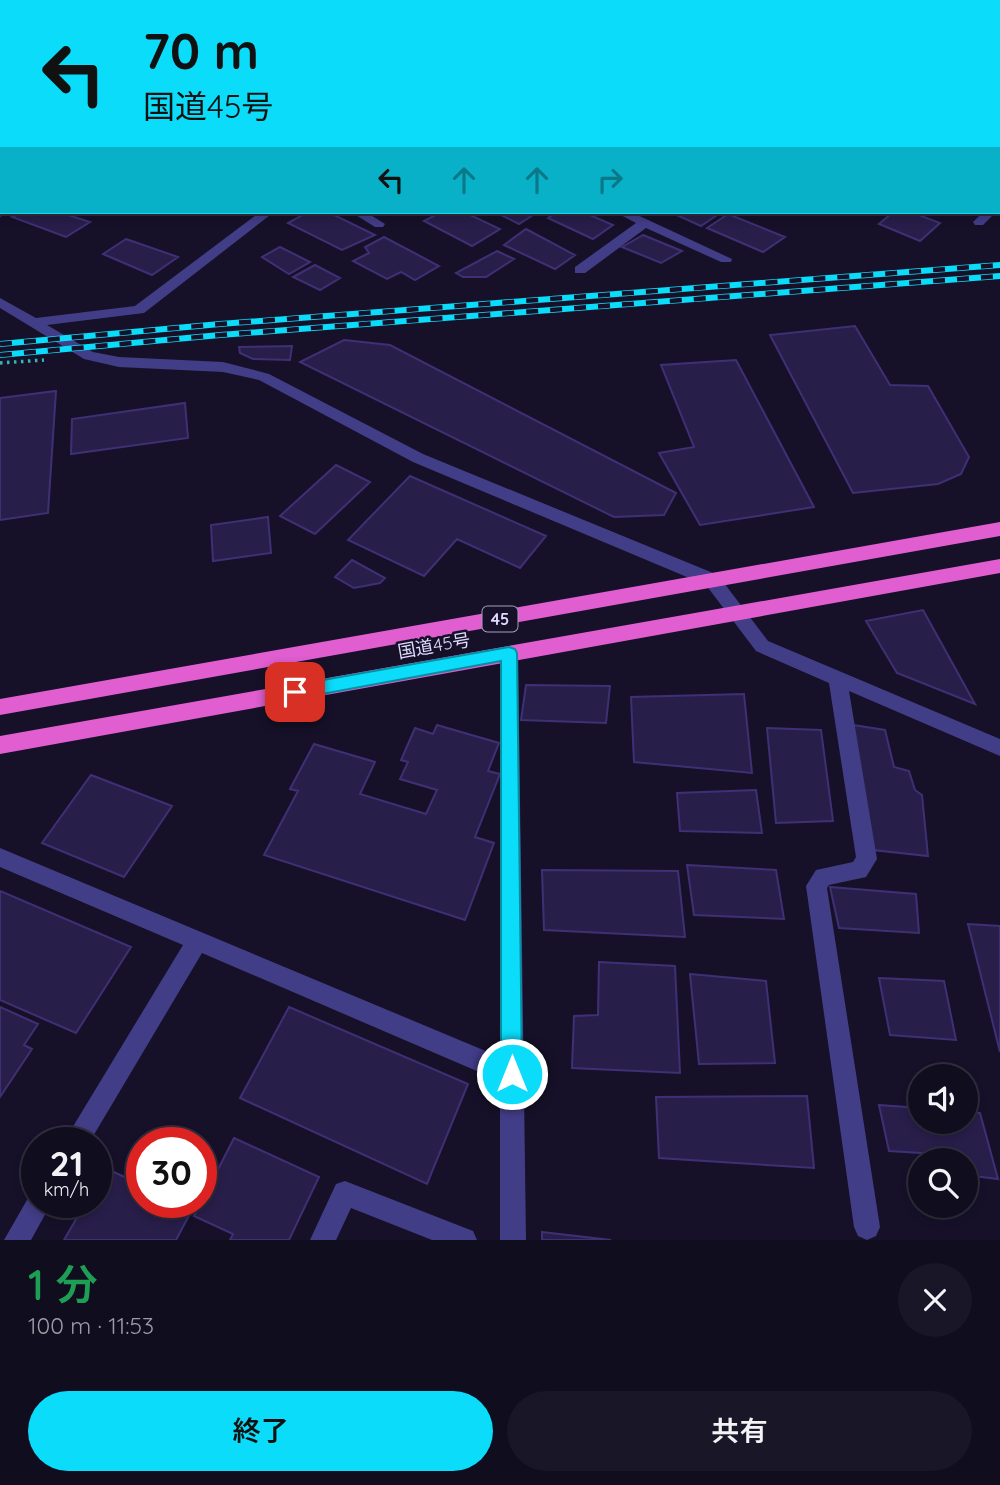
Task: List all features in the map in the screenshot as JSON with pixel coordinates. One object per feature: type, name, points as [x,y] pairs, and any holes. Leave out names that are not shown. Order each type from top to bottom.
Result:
[{"type":"highway","name":"国道45号","points":[[0,707],[1000,529]]},
{"type":"highway","name":"国道45号","points":[[0,745],[1000,566]]},
{"type":"street","points":[[35,322],[139,310],[265,214]]},
{"type":"street","points":[[360,214],[379,224]]},
{"type":"street","points":[[625,214],[726,259]]},
{"type":"street","points":[[979,222],[988,214]]},
{"type":"street","points":[[580,270],[645,223]]},
{"type":"street","points":[[0,302],[89,356],[119,362],[223,367],[264,377],[418,458],[712,580],[762,646],[1000,748]]},
{"type":"street","points":[[509,653],[513,1240]]},
{"type":"street","points":[[838,679],[867,859],[859,870],[823,877],[816,886],[867,1227]]},
{"type":"street","points":[[0,858],[512,1074]]},
{"type":"street","points":[[85,1127],[197,941]]},
{"type":"street","points":[[323,1240],[345,1193],[464,1240]]},
{"type":"street","points":[[17,1240],[30,1218]]},
{"type":"building","points":[[19,214],[65,214],[90,222],[66,237],[12,217]]},
{"type":"building","points":[[304,214],[332,214],[375,235],[342,250],[288,223]]},
{"type":"building","points":[[437,214],[468,214],[500,229],[472,246],[424,221]]},
{"type":"building","points":[[499,214],[534,214],[519,224]]},
{"type":"building","points":[[554,214],[588,214],[613,225],[593,239],[548,218]]},
{"type":"building","points":[[674,214],[719,214],[701,226]]},
{"type":"building","points":[[728,214],[785,237],[763,252],[707,228]]},
{"type":"building","points":[[891,214],[916,214],[940,223],[920,241],[879,224]]},
{"type":"building","points":[[526,229],[575,255],[555,269],[504,245]]},
{"type":"building","points":[[643,235],[682,251],[661,263],[622,247]]},
{"type":"building","points":[[384,237],[439,266],[415,280],[401,272],[387,279],[353,261],[369,253],[365,247]]},
{"type":"building","points":[[126,239],[178,257],[152,275],[103,254]]},
{"type":"building","points":[[280,247],[310,262],[289,274],[262,257]]},
{"type":"building","points":[[497,251],[514,259],[486,277],[463,277],[456,273]]},
{"type":"building","points":[[315,265],[340,278],[320,290],[293,277]]},
{"type":"building","points":[[855,326],[890,385],[928,386],[969,457],[961,474],[938,484],[853,493],[770,335]]},
{"type":"building","points":[[344,340],[390,345],[676,493],[664,515],[614,517],[300,362]]},
{"type":"building","points":[[292,346],[290,360],[253,359],[240,353],[239,347]]},
{"type":"building","points":[[736,360],[814,507],[700,525],[659,453],[694,447],[661,365]]},
{"type":"building","points":[[56,391],[48,513],[0,520],[0,398]]},
{"type":"building","points":[[185,403],[188,438],[71,454],[72,419]]},
{"type":"building","points":[[336,465],[370,482],[315,534],[280,516]]},
{"type":"building","points":[[410,476],[546,536],[520,568],[457,539],[424,576],[348,540]]},
{"type":"building","points":[[268,517],[271,553],[213,561],[211,525]]},
{"type":"building","points":[[352,560],[385,578],[380,583],[354,588],[335,577]]},
{"type":"building","points":[[923,610],[975,704],[897,673],[866,621]]},
{"type":"building","points":[[526,685],[610,686],[606,723],[521,720]]},
{"type":"building","points":[[744,694],[752,773],[634,762],[631,697]]},
{"type":"building","points":[[437,725],[499,743],[488,771],[500,774],[475,837],[494,843],[465,920],[264,855],[298,791],[290,789],[314,744],[375,762],[360,794],[426,814],[437,790],[400,779],[408,762],[401,760],[415,728],[433,734]]},
{"type":"building","points":[[853,725],[885,730],[894,767],[909,771],[915,790],[922,795],[928,856],[873,850]]},
{"type":"building","points":[[767,728],[821,730],[833,821],[776,823]]},
{"type":"building","points":[[91,775],[172,806],[124,877],[42,843]]},
{"type":"building","points":[[756,790],[762,833],[680,831],[677,793]]},
{"type":"building","points":[[687,865],[776,870],[784,919],[694,915]]},
{"type":"building","points":[[542,870],[678,871],[685,937],[544,930]]},
{"type":"building","points":[[830,887],[916,894],[919,933],[839,928]]},
{"type":"building","points":[[0,891],[131,947],[76,1033],[0,1000]]},
{"type":"building","points":[[968,924],[1000,926],[1000,1052]]},
{"type":"building","points":[[599,962],[675,966],[680,1073],[572,1068],[574,1016],[598,1015]]},
{"type":"building","points":[[690,974],[766,981],[775,1063],[699,1064]]},
{"type":"building","points":[[879,978],[944,981],[956,1040],[890,1035]]},
{"type":"building","points":[[0,1007],[38,1024],[24,1045],[32,1049],[0,1097]]},
{"type":"building","points":[[289,1007],[468,1084],[427,1184],[240,1098]]},
{"type":"building","points":[[807,1096],[814,1168],[659,1158],[656,1097]]},
{"type":"building","points":[[879,1105],[908,1107],[908,1134],[978,1134],[980,1113],[998,1179],[978,1176],[978,1148],[908,1148],[908,1152],[889,1151]]},
{"type":"building","points":[[234,1138],[319,1177],[289,1240],[230,1240],[233,1234],[198,1218],[217,1218],[217,1171]]},
{"type":"building","points":[[112,1171],[126,1178],[126,1218],[188,1218],[176,1240],[64,1240],[77,1218],[112,1218]]},
{"type":"building","points":[[542,1232],[611,1240],[542,1240]]},
{"type":"railway","points":[[0,344],[220,324],[1000,265]]},
{"type":"railway","points":[[0,355],[220,335],[1000,276]]},
{"type":"route","points":[[295,692],[509,653],[512,1074]]}]
